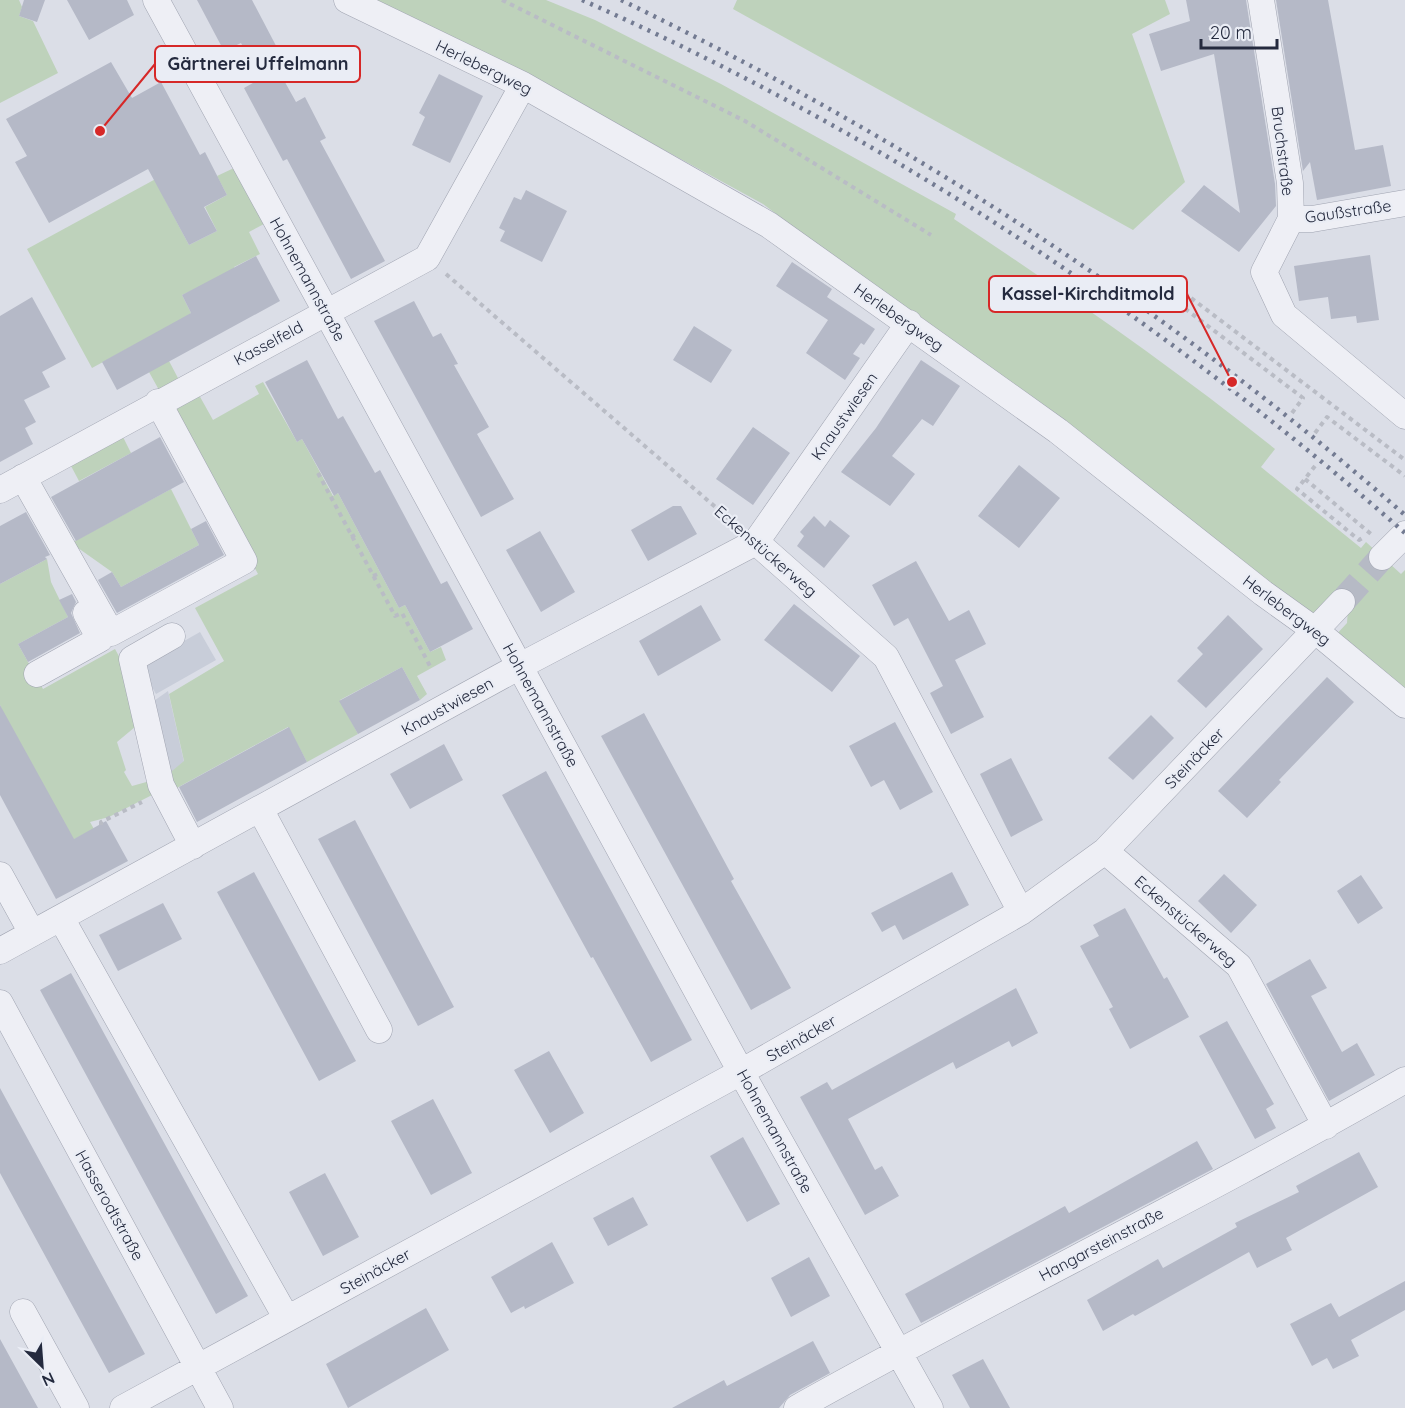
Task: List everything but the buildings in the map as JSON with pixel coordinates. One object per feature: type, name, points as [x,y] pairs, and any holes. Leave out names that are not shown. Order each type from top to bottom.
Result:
[{"type":"street","name":"Hohnemannstraße","points":[[156,0],[741,1072],[930,1408]]},
{"type":"street","name":"Herlebergweg","points":[[347,0],[523,85],[769,225],[1058,430],[1263,592],[1316,631],[1405,705]]},
{"type":"street","name":"Bruchstraße","points":[[1261,0],[1290,183],[1290,219],[1264,272],[1284,315],[1405,416]]},
{"type":"street","points":[[427,258],[523,85]]},
{"type":"street","name":"Gaußstraße","points":[[1290,219],[1312,219],[1405,203]]},
{"type":"street","name":"Kasselfeld","points":[[12,483],[427,258]]},
{"type":"street","name":"Knaustwiesen","points":[[0,951],[520,666],[756,542],[909,323]]},
{"type":"street","points":[[12,483],[111,633],[244,561],[158,402]]},
{"type":"street","points":[[12,483],[100,639],[37,674]]},
{"type":"street","points":[[1382,557],[1405,534]]},
{"type":"street","name":"Eckenstückerweg","points":[[756,542],[886,657],[1021,912]]},
{"type":"street","name":"Steinäcker","points":[[123,1408],[741,1072],[1021,912],[1105,851],[1342,602]]},
{"type":"street","points":[[172,636],[132,658],[164,791],[193,846]]},
{"type":"street","points":[[260,809],[379,1030]]},
{"type":"street","name":"Eckenstückerweg","points":[[1105,851],[1239,966],[1326,1126]]},
{"type":"street","points":[[0,875],[32,933]]},
{"type":"street","points":[[61,918],[287,1319]]},
{"type":"street","name":"Hasserodtstraße","points":[[0,1003],[220,1408]]},
{"type":"street","name":"Hangarsteinstraße","points":[[797,1408],[899,1351],[1326,1126],[1405,1080]]},
{"type":"street","points":[[23,1312],[76,1408]]},
{"type":"path","points":[[502,0],[745,121],[931,235]]},
{"type":"path","name":"Eckenstückerweg","points":[[427,258],[756,542]]},
{"type":"path","points":[[1292,413],[1303,398],[1159,289],[1166,279],[1405,460]]},
{"type":"path","points":[[1316,433],[1327,417],[1405,476]]},
{"type":"path","points":[[1316,466],[1297,489],[1359,540],[1369,533]]},
{"type":"path","points":[[318,472],[359,556],[395,616],[402,613],[431,668]]},
{"type":"path","points":[[1305,479],[1362,527]]},
{"type":"path","points":[[351,537],[359,533]]},
{"type":"path","points":[[373,576],[381,573]]},
{"type":"path","points":[[101,825],[101,822],[164,791]]},
{"type":"shaded area","points":[[200,632],[216,660],[156,694],[140,666]]},
{"type":"shaded area","points":[[168,691],[184,762],[166,776],[151,703]]},
{"type":"green space","points":[[0,0],[19,0],[22,7],[19,16],[33,21],[58,73],[0,103]]},
{"type":"green space","points":[[371,0],[546,0],[595,20],[721,84],[956,214],[954,219],[1117,330],[1275,449],[1261,467],[1361,548],[1366,542],[1401,574],[1405,570],[1405,695],[1334,637],[1347,623],[1348,609],[1330,600],[1309,616],[763,204],[516,69]]},
{"type":"green space","points":[[737,0],[1165,0],[1170,14],[1132,34],[1185,182],[1133,230],[733,9]]},
{"type":"green space","points":[[185,163],[164,198],[189,245],[217,231],[205,207],[227,195],[217,176],[234,168],[264,224],[249,232],[260,254],[234,267],[235,270],[182,295],[191,313],[159,342],[179,380],[159,390],[134,345],[92,368],[27,249]]},
{"type":"green space","points":[[263,382],[297,442],[302,439],[333,496],[338,493],[399,608],[405,605],[430,652],[441,647],[446,660],[417,676],[427,694],[420,700],[402,667],[340,700],[358,734],[307,762],[288,727],[175,789],[166,776],[184,761],[169,694],[224,661],[195,608],[258,574],[170,411],[199,395],[213,420],[259,394],[255,386]]},
{"type":"green space","points":[[123,437],[131,453],[79,481],[70,464]]},
{"type":"green space","points":[[171,489],[199,545],[121,587],[112,572],[71,543]]},
{"type":"green space","points":[[47,559],[51,582],[68,617],[18,644],[43,689],[115,649],[126,669],[135,727],[117,742],[126,770],[124,772],[132,786],[150,781],[154,794],[109,817],[90,822],[94,829],[59,847],[0,705],[0,584]]},
{"type":"tunnel","points":[[1342,602],[1382,557]]},
{"type":"railway","points":[[582,0],[693,52],[802,109],[909,170],[1014,235],[1116,304],[1215,377],[1312,453],[1405,533]]},
{"type":"railway","points":[[621,0],[830,109],[931,168],[1030,231],[1127,297],[1222,366],[1315,439],[1405,515]]},
{"type":"place","name":"Gärtnerei Uffelmann","points":[[100,131]]},
{"type":"place","name":"Kassel-Kirchditmold","points":[[1232,382]]}]
